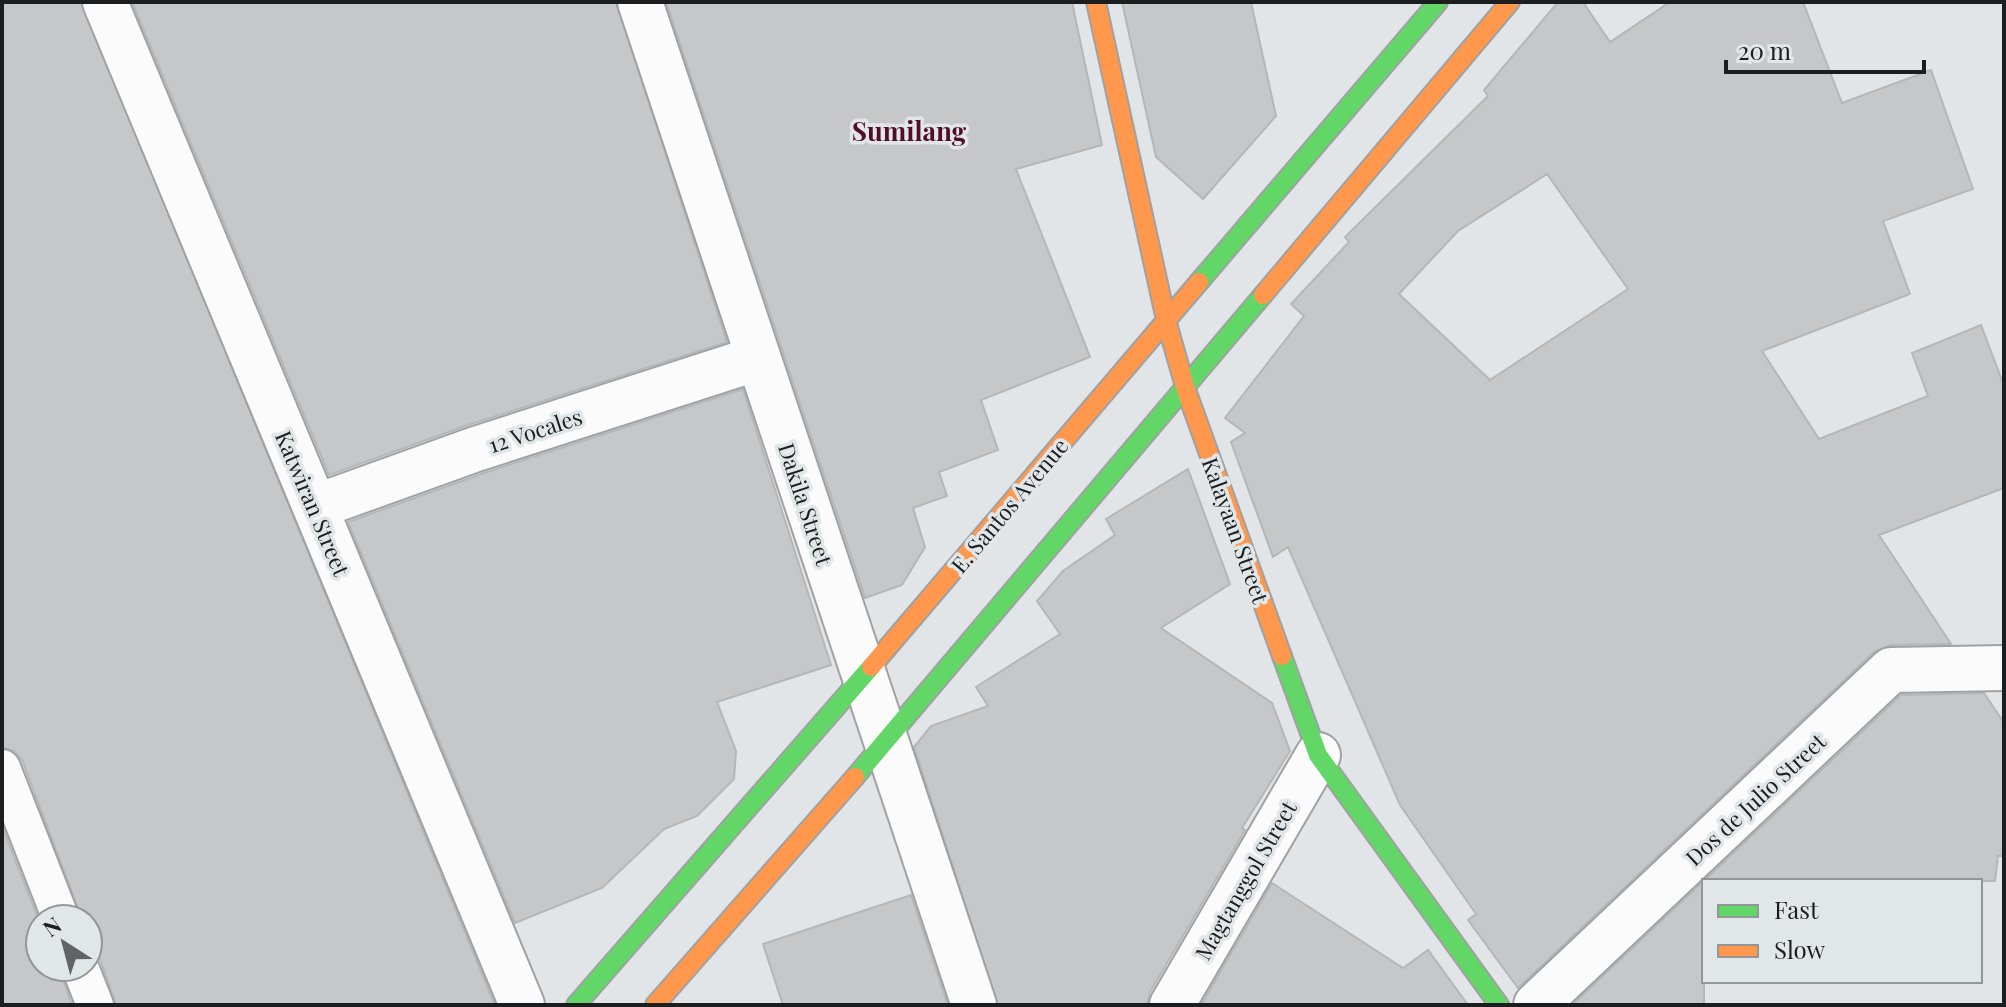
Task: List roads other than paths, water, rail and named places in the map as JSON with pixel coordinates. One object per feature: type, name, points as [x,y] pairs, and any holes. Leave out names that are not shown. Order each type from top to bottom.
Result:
[{"type":"street","name":"Katwiran Street","points":[[105,2],[522,1005]]},
{"type":"street","name":"Dakila Street","points":[[640,2],[974,1005]]},
{"type":"street","name":"Kalayaan Street","points":[[1096,2],[1166,320],[1186,390],[1318,755],[1499,1005]]},
{"type":"street","name":"E. Santos Avenue","points":[[576,1005],[864,675],[1438,2]]},
{"type":"street","points":[[655,1005],[1186,390],[1510,2]]},
{"type":"street","name":"12 Vocales","points":[[315,507],[476,449],[758,358]]},
{"type":"street","name":"Dos de Julio Street","points":[[1536,1005],[1891,670],[2004,668]]},
{"type":"street","name":"Magtanggol Street","points":[[1172,1005],[1318,755]]},
{"type":"lane","points":[[2,768],[55,903]]},
{"type":"lane","points":[[86,983],[95,1005]]},
{"type":"district","name":"Sumilang","points":[[909,130]]}]
